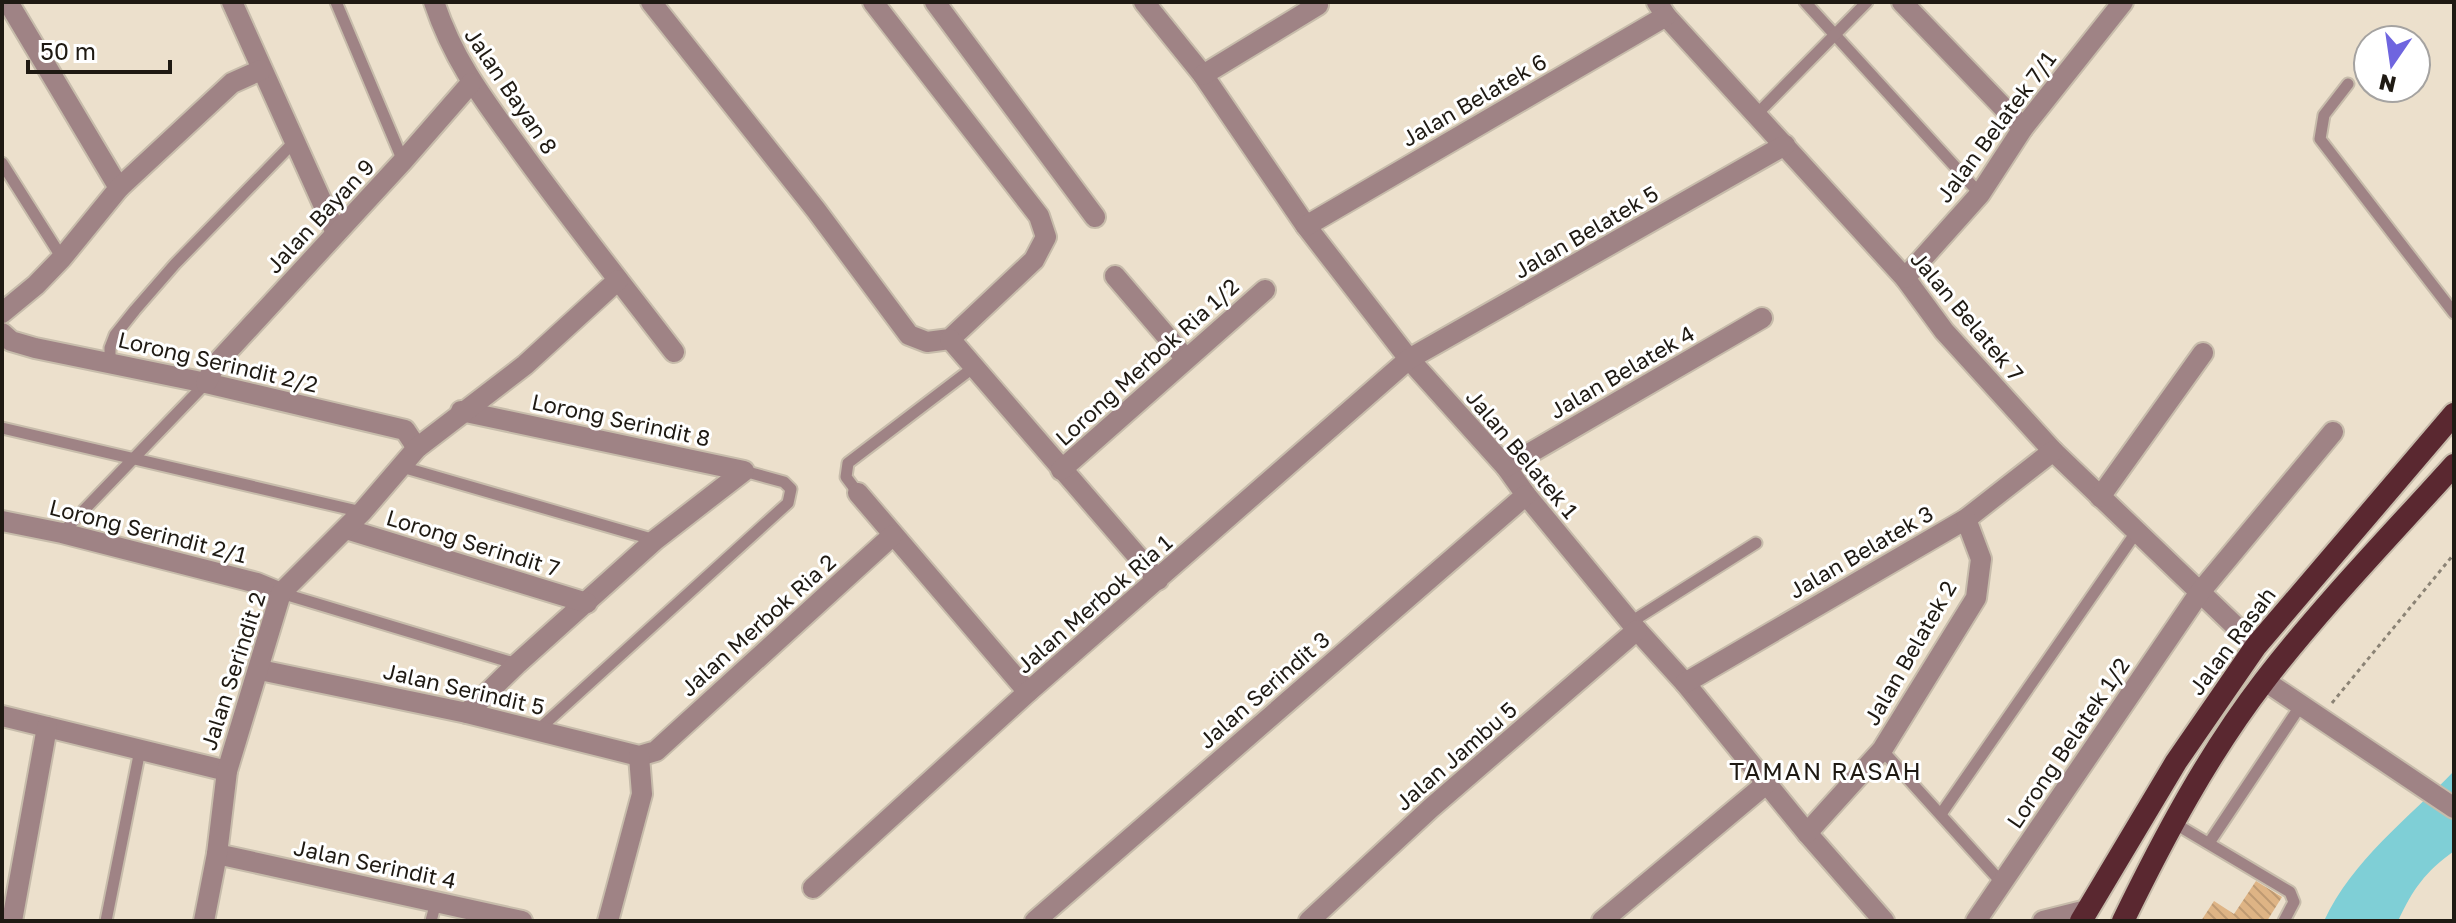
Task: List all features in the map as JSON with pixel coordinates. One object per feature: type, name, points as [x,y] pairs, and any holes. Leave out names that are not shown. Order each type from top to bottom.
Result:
[{"type":"highway","name":"Jalan Rasah","points":[[2084,916],[2176,762],[2256,646],[2454,414]]},
{"type":"highway","points":[[2123,921],[2211,757],[2265,681],[2323,611],[2454,465]]},
{"type":"street","points":[[8,2],[119,188]]},
{"type":"street","points":[[232,2],[336,233]]},
{"type":"street","name":"Jalan Bayan 8","points":[[434,2],[446,39],[471,83],[674,352]]},
{"type":"street","points":[[651,2],[816,210],[909,335],[927,342],[950,339],[1034,260],[1046,237],[1039,216],[873,2]]},
{"type":"street","points":[[935,2],[1095,217]]},
{"type":"street","name":"Jalan Belatek 1","points":[[1144,2],[1203,75],[1306,226],[1409,359],[1506,467],[1634,626],[1884,921]]},
{"type":"street","points":[[1902,2],[2023,128]]},
{"type":"street","name":"Jalan Belatek 7/1","points":[[1905,278],[1980,194],[2023,128],[2123,2]]},
{"type":"street","points":[[1203,75],[1318,5]]},
{"type":"street","name":"Jalan Belatek 7","points":[[1662,9],[1905,278],[1944,331],[2053,451],[2256,646]]},
{"type":"street","name":"Jalan Belatek 6","points":[[1306,226],[1662,9]]},
{"type":"street","points":[[2,313],[62,258],[119,188],[232,83],[261,70]]},
{"type":"street","name":"Jalan Bayan 9","points":[[206,383],[215,365],[471,83]]},
{"type":"street","name":"Jalan Belatek 5","points":[[1409,359],[1785,145]]},
{"type":"street","points":[[1115,276],[1186,359]]},
{"type":"street","points":[[461,411],[525,365],[618,280]]},
{"type":"street","name":"Lorong Merbok Ria 1/2","points":[[1061,470],[1265,290]]},
{"type":"street","name":"Jalan Belatek 4","points":[[1506,467],[1762,318]]},
{"type":"street","name":"Lorong Serindit 2/2","points":[[2,333],[11,341],[405,430],[417,448]]},
{"type":"street","points":[[950,339],[1158,580]]},
{"type":"street","points":[[2100,497],[2203,353]]},
{"type":"street","name":"Jalan Merbok Ria 1","points":[[813,888],[1028,692],[1409,359]]},
{"type":"street","name":"Jalan Serindit 2","points":[[204,921],[217,854],[227,771],[281,593],[362,512],[417,448],[461,411]]},
{"type":"street","name":"Lorong Serindit 8","points":[[461,411],[744,471]]},
{"type":"street","name":"Lorong Belatek 1/2","points":[[1976,921],[2200,592],[2333,432]]},
{"type":"street","name":"Jalan Belatek 3","points":[[1685,683],[1966,519],[2053,451]]},
{"type":"street","points":[[467,713],[655,540],[744,471]]},
{"type":"street","points":[[858,493],[1028,692]]},
{"type":"street","name":"Jalan Serindit 3","points":[[1035,921],[1526,495]]},
{"type":"street","name":"Jalan Belatek 2","points":[[1807,833],[1882,750],[1976,598],[1981,559],[1966,519]]},
{"type":"street","name":"Lorong Serindit 2/1","points":[[2,521],[62,533],[257,583],[281,593]]},
{"type":"street","name":"Lorong Serindit 7","points":[[346,529],[587,603]]},
{"type":"street","name":"Jalan Merbok Ria 2","points":[[647,754],[893,535]]},
{"type":"street","name":"Jalan Jambu 5","points":[[1309,921],[1634,626]]},
{"type":"street","name":"Jalan Serindit 5","points":[[260,670],[647,754]]},
{"type":"street","points":[[2265,681],[2454,808]]},
{"type":"street","points":[[2,716],[227,771]]},
{"type":"street","points":[[12,921],[47,727]]},
{"type":"street","points":[[608,921],[642,794],[647,754]]},
{"type":"street","points":[[1602,921],[1767,783]]},
{"type":"street","name":"Jalan Serindit 4","points":[[217,854],[434,912],[522,921]]},
{"type":"street","points":[[1623,904],[1636,921]]},
{"type":"street","points":[[2043,921],[2084,916]]},
{"type":"lane","points":[[336,2],[403,161]]},
{"type":"lane","points":[[1805,2],[1980,194]]},
{"type":"lane","points":[[1757,114],[1867,2]]},
{"type":"lane","points":[[2348,84],[2324,115],[2320,139],[2454,313]]},
{"type":"lane","points":[[110,362],[110,348],[115,335],[135,310],[175,264],[294,142]]},
{"type":"lane","points":[[2,163],[62,258]]},
{"type":"lane","points":[[858,493],[846,477],[848,463],[974,367]]},
{"type":"lane","points":[[62,533],[206,383]]},
{"type":"lane","points":[[2,428],[362,512]]},
{"type":"lane","points":[[402,467],[655,540]]},
{"type":"lane","points":[[538,730],[788,503],[791,489],[784,482],[744,471]]},
{"type":"lane","points":[[1941,814],[2137,531]]},
{"type":"lane","points":[[1634,626],[1756,543]]},
{"type":"lane","points":[[281,593],[517,664]]},
{"type":"lane","points":[[2209,843],[2301,705]]},
{"type":"lane","points":[[106,921],[140,750]]},
{"type":"lane","points":[[1882,750],[2002,883]]},
{"type":"lane","points":[[2174,823],[2290,892],[2294,902],[2284,921]]},
{"type":"path","points":[[2320,717],[2454,554]]},
{"type":"water","points":[[2454,771],[2454,851],[2421,882],[2398,921],[2324,921],[2350,878],[2366,859]]},
{"type":"building","points":[[2256,881],[2282,897],[2267,921],[2201,921],[2214,901],[2234,914]]},
{"type":"district","name":"TAMAN RASAH","points":[[1826,772]]}]
